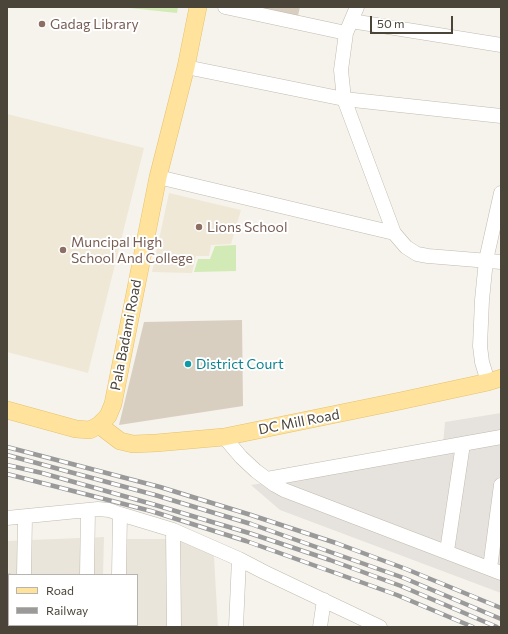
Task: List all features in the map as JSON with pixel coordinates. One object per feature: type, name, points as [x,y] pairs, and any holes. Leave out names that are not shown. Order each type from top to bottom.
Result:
[{"type":"main road","name":"Pala Badami Road","points":[[99,425],[108,416],[113,404],[158,177],[186,67],[198,7]]},
{"type":"main road","name":"DC Mill Road","points":[[99,425],[120,441],[133,444],[224,437],[494,380]]},
{"type":"main road","points":[[7,410],[76,429],[90,430],[99,425]]},
{"type":"street","points":[[225,7],[348,27],[501,45]]},
{"type":"street","points":[[357,7],[348,27],[341,70],[344,99],[394,233],[406,247],[417,254],[501,262]]},
{"type":"street","points":[[186,67],[344,99],[501,116]]},
{"type":"street","points":[[158,177],[394,233]]},
{"type":"street","points":[[494,380],[482,362],[480,346],[482,300],[486,260],[501,193]]},
{"type":"street","points":[[224,437],[241,457],[274,485],[300,497],[495,570],[501,485]]},
{"type":"street","points":[[267,479],[501,437]]},
{"type":"street","points":[[447,551],[463,444]]},
{"type":"street","points":[[7,518],[98,509],[109,510],[173,530],[239,559],[376,626]]},
{"type":"street","points":[[87,574],[88,510]]},
{"type":"street","points":[[119,574],[120,514]]},
{"type":"street","points":[[24,574],[25,517]]},
{"type":"street","points":[[173,530],[174,627]]},
{"type":"street","points":[[236,627],[239,559]]},
{"type":"street","points":[[320,627],[324,600]]},
{"type":"shaded area","name":"Muncipal High School And College","points":[[7,114],[144,148],[88,373],[7,352]]},
{"type":"shaded area","name":"Lions School","points":[[169,193],[241,210],[231,244],[211,245],[209,256],[196,256],[192,273],[152,272]]},
{"type":"shaded area","points":[[501,413],[501,593],[280,510],[251,485],[442,455],[445,422]]},
{"type":"shaded area","points":[[104,537],[103,574],[8,574],[8,626],[102,627],[7,627],[7,541]]},
{"type":"shaded area","points":[[118,539],[213,539],[218,627],[118,627],[138,626],[138,574],[118,574]]},
{"type":"green space","points":[[130,7],[178,7],[177,13]]},
{"type":"green space","points":[[236,245],[236,271],[194,272],[198,259],[210,259],[215,246]]},
{"type":"building","points":[[246,7],[300,7],[297,20]]},
{"type":"building","name":"District Court","points":[[242,320],[243,406],[119,425],[144,322]]},
{"type":"railway","points":[[7,447],[160,487],[251,515],[336,543],[406,569],[501,608]]},
{"type":"railway","points":[[7,455],[155,495],[251,524],[404,578],[501,619]]},
{"type":"railway","points":[[7,465],[42,473],[249,533],[401,586],[497,627]]},
{"type":"railway","points":[[7,474],[151,511],[246,541],[397,595],[473,627]]},
{"type":"place","name":"Gadag Library","points":[[42,24]]},
{"type":"place","name":"Lions School","points":[[199,227]]},
{"type":"place","name":"Muncipal High School And College","points":[[63,250]]},
{"type":"place","name":"District Court","points":[[188,364]]}]
